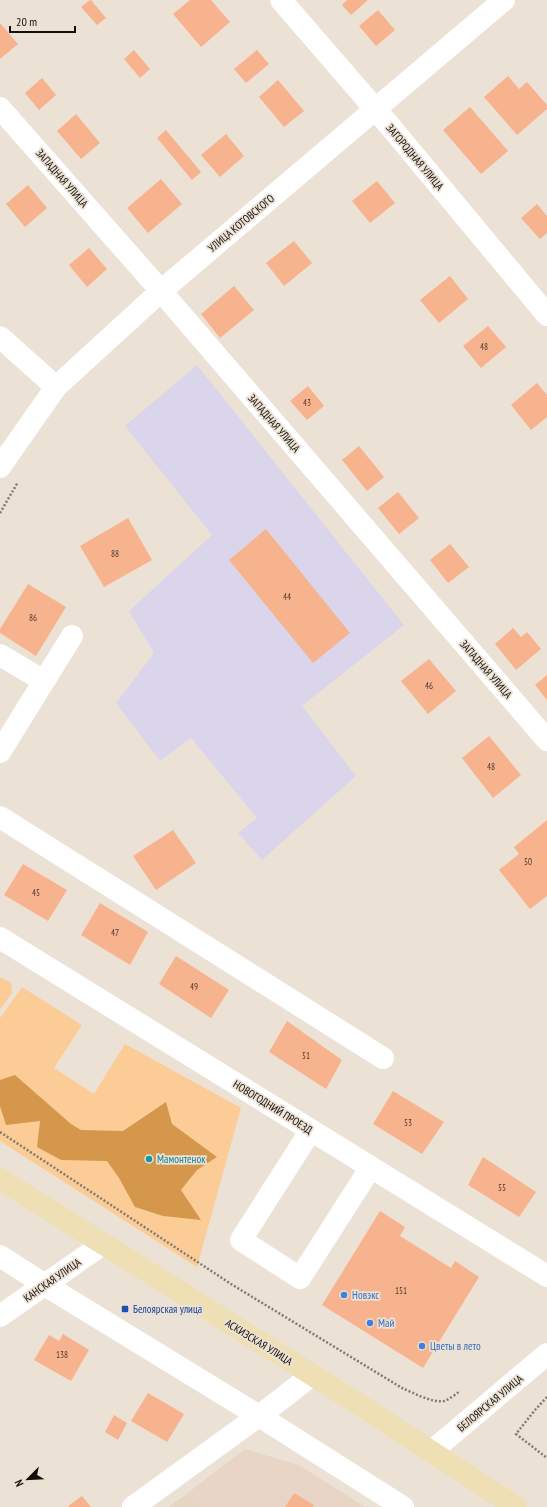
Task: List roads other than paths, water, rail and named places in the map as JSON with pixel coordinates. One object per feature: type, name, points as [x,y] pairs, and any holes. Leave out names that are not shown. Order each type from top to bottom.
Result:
[{"type":"main road","name":"АСКИЗСКАЯ УЛИЦА","points":[[0,1179],[432,1451],[516,1507]]},
{"type":"street","name":"ЗАГОРОДНАЯ УЛИЦА","points":[[281,0],[547,315]]},
{"type":"street","name":"УЛИЦА КОТОВСКОГО","points":[[0,467],[56,387],[161,291],[504,0]]},
{"type":"street","name":"ЗАПАДНАЯ УЛИЦА","points":[[0,108],[161,291],[547,740]]},
{"type":"street","points":[[0,336],[56,387]]},
{"type":"street","points":[[0,752],[72,636]]},
{"type":"street","points":[[0,655],[44,681]]},
{"type":"street","points":[[0,817],[383,1058]]},
{"type":"street","name":"НОВОГОДНИЙ ПРОЕЗД","points":[[0,938],[547,1276]]},
{"type":"street","points":[[311,1130],[241,1240],[300,1278],[370,1167]]},
{"type":"street","name":"КАНСКАЯ УЛИЦА","points":[[0,1316],[103,1244]]},
{"type":"street","points":[[0,1256],[403,1507]]},
{"type":"street","name":"БЕЛОЯРСКАЯ УЛИЦА","points":[[432,1451],[547,1354]]},
{"type":"street","points":[[133,1507],[259,1416],[312,1375]]},
{"type":"place","name":"Мамонтенок","points":[[149,1159]]},
{"type":"place","name":"Новэкс","points":[[344,1295]]},
{"type":"place","name":"Белоярская улица","points":[[125,1309]]},
{"type":"place","name":"Май","points":[[370,1323]]},
{"type":"place","name":"Цветы в лето","points":[[422,1346]]}]
